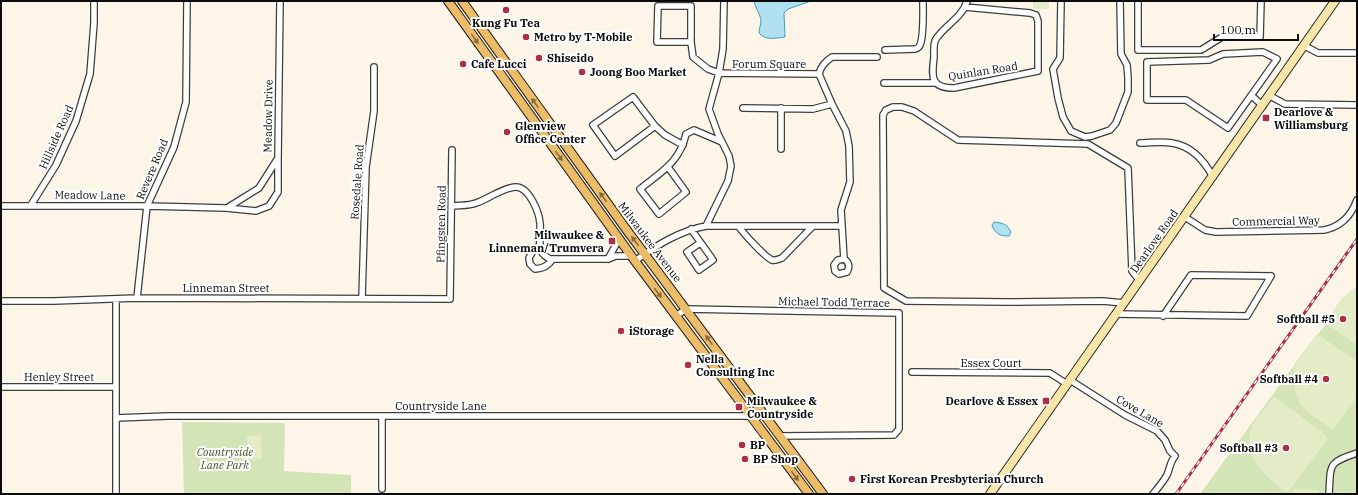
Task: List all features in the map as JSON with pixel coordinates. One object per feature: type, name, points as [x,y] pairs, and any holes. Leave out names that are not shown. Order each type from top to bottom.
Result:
[{"type":"main road","name":"Milwaukee Avenue","points":[[448,1],[633,259],[809,494]]},
{"type":"main road","name":"Milwaukee Avenue","points":[[462,1],[645,254],[823,494]]},
{"type":"main road","name":"Dearlove Road","points":[[990,494],[1336,1]]},
{"type":"main road","points":[[484,51],[492,57],[512,85],[517,88],[524,87]]},
{"type":"street","name":"Hillside Road","points":[[30,205],[56,165],[76,121],[90,74],[94,23],[94,1]]},
{"type":"street","name":"Revere Road","points":[[137,298],[147,206],[174,148],[186,102],[187,1]]},
{"type":"street","name":"Meadow Drive","points":[[226,208],[259,188],[278,158],[280,1]]},
{"type":"street","points":[[706,226],[728,181],[731,166],[729,156],[709,109],[719,73],[723,49],[724,1]]},
{"type":"street","points":[[885,50],[918,48],[922,37],[923,1]]},
{"type":"street","points":[[1061,1],[1060,58],[1053,69],[1058,98],[1063,117],[1071,130],[1085,137],[1110,130],[1116,123],[1128,92],[1127,65],[1121,54],[1120,1]]},
{"type":"street","points":[[1138,1],[1138,50],[1201,50],[1222,37],[1260,37],[1261,1]]},
{"type":"street","points":[[934,81],[935,40],[965,3]]},
{"type":"street","name":"Quinlan Road","points":[[884,83],[934,81],[941,86],[954,88],[1038,71],[1038,21],[1036,15],[965,3]]},
{"type":"street","points":[[690,42],[657,42],[658,6],[691,6],[690,42],[693,57],[708,69],[719,73]]},
{"type":"street","points":[[1305,46],[1318,53],[1357,53]]},
{"type":"street","points":[[1263,52],[1277,59],[1252,96],[1228,128],[1186,100],[1147,100],[1147,62],[1209,60],[1223,54],[1263,52]]},
{"type":"street","points":[[844,259],[841,210],[850,182],[849,146],[846,131],[819,74],[821,68],[832,57],[878,57]]},
{"type":"street","name":"Rosedale Road","points":[[362,298],[366,167],[374,111],[374,67]]},
{"type":"street","name":"Forum Square","points":[[719,73],[819,74]]},
{"type":"street","points":[[1252,96],[1263,106]]},
{"type":"street","points":[[1270,96],[1285,104],[1357,105]]},
{"type":"street","points":[[655,126],[615,156],[593,125],[633,97],[655,126],[665,135],[684,145]]},
{"type":"street","points":[[743,108],[813,109],[832,104]]},
{"type":"street","points":[[1124,303],[1103,301],[906,301],[884,288],[883,115],[886,110],[892,107],[902,107],[914,111],[958,140],[1088,144],[1128,168],[1132,271],[1140,281]]},
{"type":"street","points":[[781,108],[781,149]]},
{"type":"street","points":[[668,167],[686,192],[658,214],[640,189],[668,167],[677,157],[684,145],[686,134],[694,130],[722,142]]},
{"type":"street","points":[[1140,143],[1171,142],[1191,150],[1206,164],[1213,177]]},
{"type":"street","name":"Pfingsten Road","points":[[450,299],[452,150]]},
{"type":"street","name":"Meadow Lane","points":[[1,206],[147,206],[226,208],[256,211],[269,206],[278,192],[278,158]]},
{"type":"street","points":[[452,206],[475,204],[510,188],[517,187],[524,189],[531,198],[539,217],[540,245],[542,252],[545,256],[553,259],[608,259],[616,256],[633,259],[690,229],[706,226],[842,226]]},
{"type":"street","name":"Commercial Way","points":[[1185,217],[1205,230],[1216,232],[1324,230],[1333,228],[1342,223],[1354,209],[1357,200]]},
{"type":"street","points":[[739,226],[746,236],[772,260],[776,260],[782,258],[812,226]]},
{"type":"street","points":[[690,229],[713,260],[699,270],[687,252],[700,243]]},
{"type":"street","points":[[608,259],[619,239]]},
{"type":"street","points":[[540,245],[529,258],[530,264],[535,269],[542,268],[548,265],[553,259]]},
{"type":"street","points":[[1116,314],[1163,316],[1247,316],[1271,276],[1192,275],[1163,316]]},
{"type":"street","name":"Linneman Street","points":[[1,301],[137,298],[450,299]]},
{"type":"street","points":[[116,299],[116,494]]},
{"type":"street","points":[[676,316],[686,309]]},
{"type":"street","name":"Michael Todd Terrace","points":[[686,309],[900,313],[898,429],[894,435],[780,436]]},
{"type":"street","name":"Essex Court","points":[[912,372],[1050,373],[1069,382]]},
{"type":"street","name":"Cove Lane","points":[[1069,382],[1161,435],[1170,451],[1175,456],[1170,462],[1168,472],[1164,479],[1153,494]]},
{"type":"street","name":"Henley Street","points":[[1,387],[116,386]]},
{"type":"street","name":"Countryside Lane","points":[[116,418],[168,416],[765,416]]},
{"type":"street","points":[[382,416],[382,489]]},
{"type":"street","points":[[1329,494],[1333,464],[1337,460],[1357,453]]},
{"type":"green space","points":[[1033,1],[1049,1],[1049,9],[1033,9]]},
{"type":"green space","points":[[1357,286],[1357,494],[1200,494],[1311,342],[1353,293]]},
{"type":"green space","name":"Softball #5","points":[[1357,287],[1357,345],[1325,323],[1342,298]]},
{"type":"green space","name":"Softball #4","points":[[1317,334],[1357,361],[1357,397],[1333,430],[1303,407],[1298,398],[1295,386],[1294,374],[1296,364]]},
{"type":"green space","name":"Softball #3","points":[[1274,396],[1326,435],[1327,440],[1287,493],[1261,470],[1252,455],[1250,447],[1251,428]]},
{"type":"green space","name":"Countryside Lane Park","points":[[182,422],[285,423],[284,471],[351,475],[351,494],[184,494]]},
{"type":"green space","points":[[261,435],[262,459],[247,460],[247,436]]},
{"type":"green space","points":[[1293,489],[1319,490],[1319,494],[1293,494]]},
{"type":"water","points":[[754,1],[811,1],[788,9],[784,13],[785,37],[771,38],[762,36],[759,33],[761,20]]},
{"type":"water","points":[[994,222],[1002,223],[1006,226],[1011,232],[1009,236],[1003,236],[997,233],[992,226]]},
{"type":"railway","points":[[1176,494],[1357,239]]},
{"type":"place","name":"Kung Fu Tea","points":[[506,10]]},
{"type":"place","name":"Metro by T-Mobile","points":[[526,37]]},
{"type":"place","name":"Shiseido","points":[[539,58]]},
{"type":"place","name":"Cafe Lucci","points":[[463,64]]},
{"type":"place","name":"Joong Boo Market","points":[[582,72]]},
{"type":"place","name":"Dearlove & Williamsburg","points":[[1266,118]]},
{"type":"place","name":"Glenview Office Center","points":[[507,132]]},
{"type":"place","name":"Milwaukee & Linneman/Trumvera","points":[[612,241]]},
{"type":"place","name":"Softball #5","points":[[1343,319]]},
{"type":"place","name":"iStorage","points":[[621,331]]},
{"type":"place","name":"Nella Consulting Inc","points":[[688,365]]},
{"type":"place","name":"Softball #4","points":[[1326,379]]},
{"type":"place","name":"Dearlove & Essex","points":[[1046,401]]},
{"type":"place","name":"Milwaukee & Countryside","points":[[739,407]]},
{"type":"place","name":"BP","points":[[742,445]]},
{"type":"place","name":"Softball #3","points":[[1286,448]]},
{"type":"place","name":"BP Shop","points":[[745,459]]},
{"type":"place","name":"First Korean Presbyterian Church","points":[[852,479]]}]
